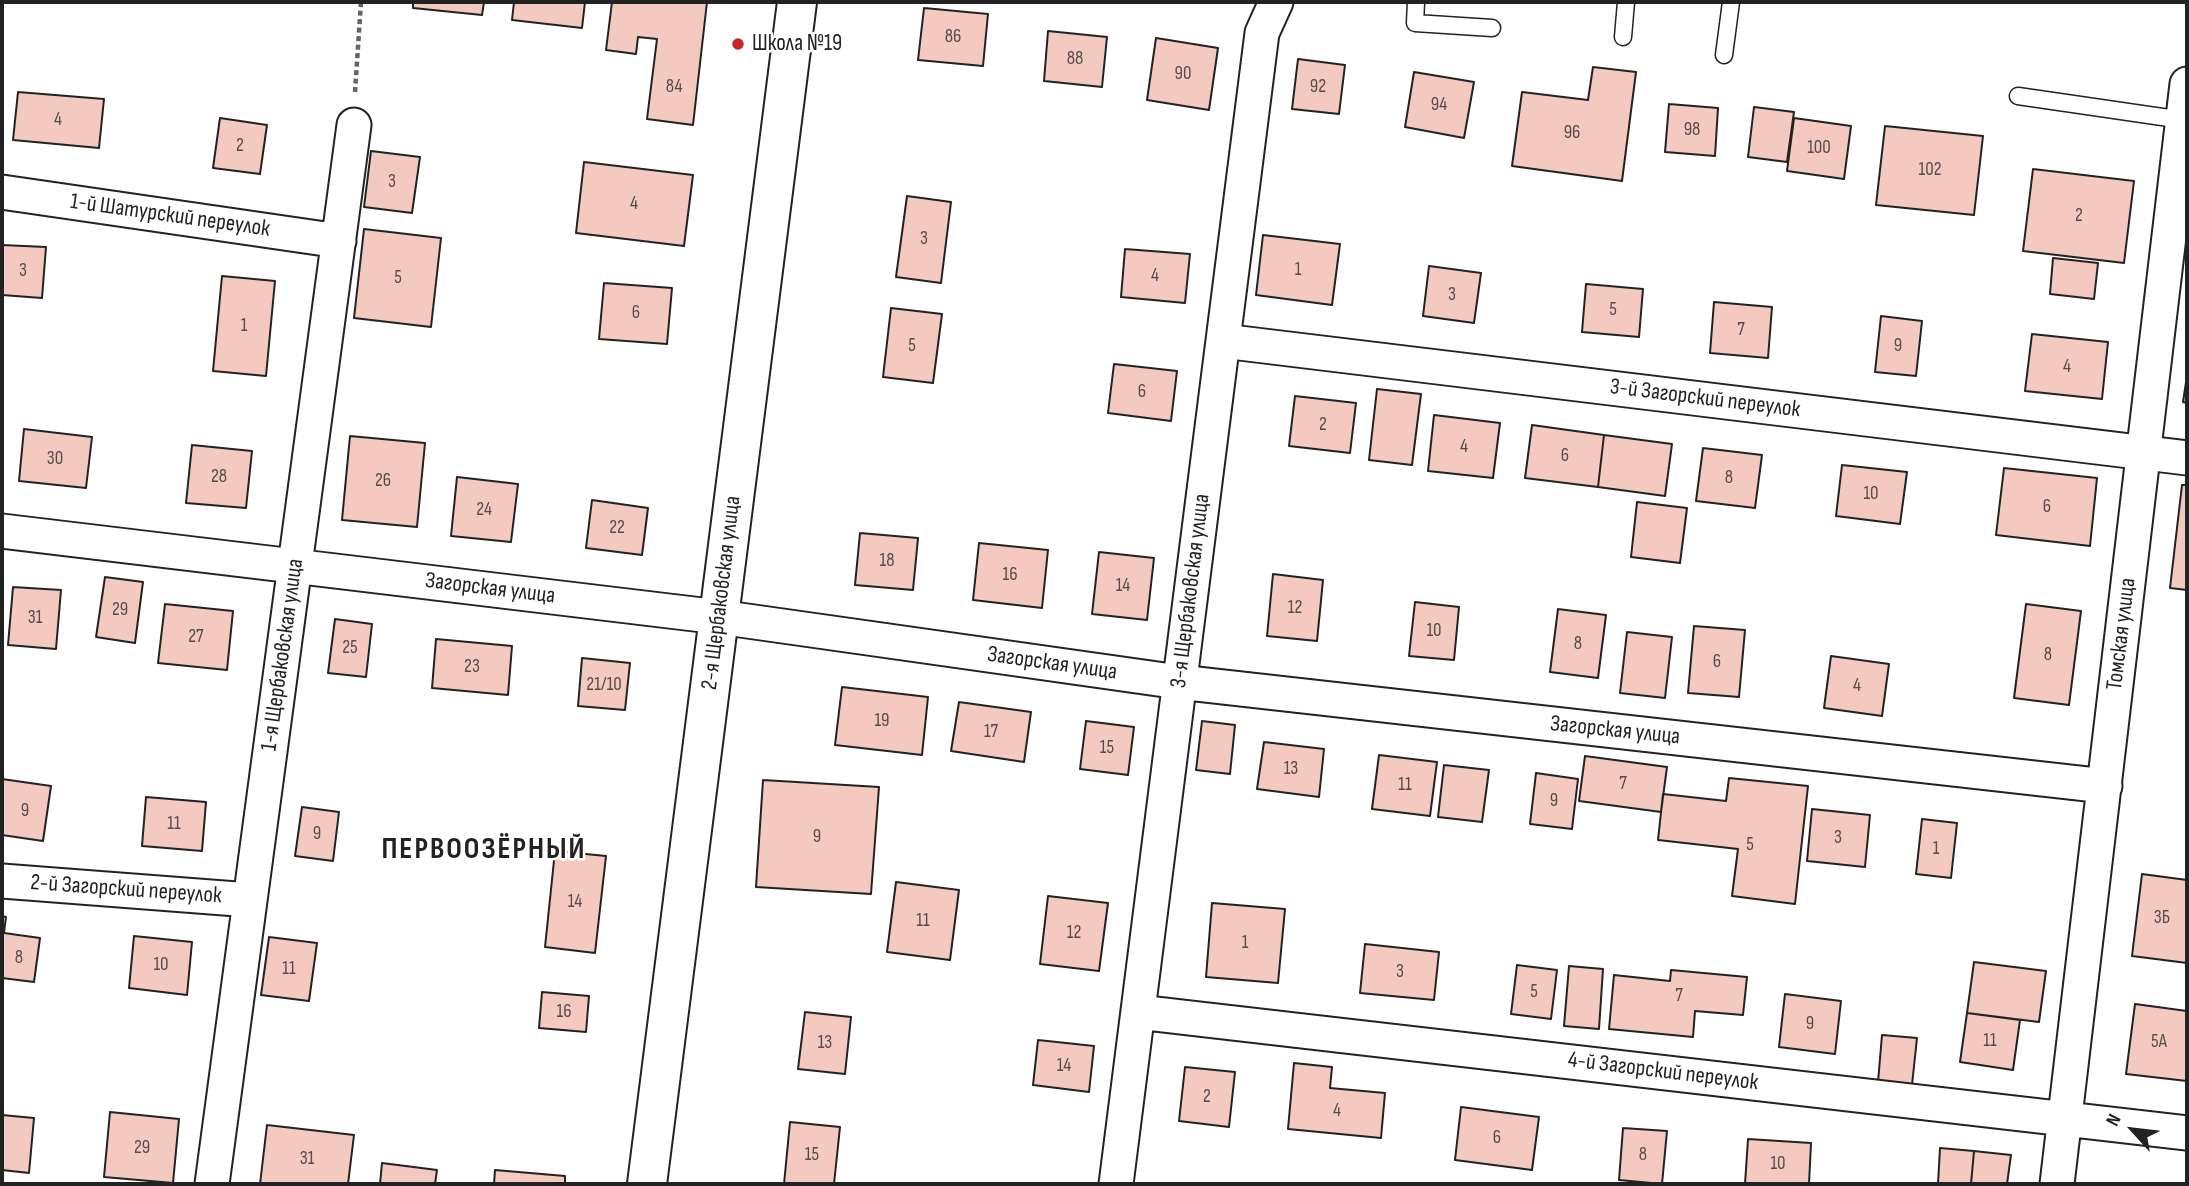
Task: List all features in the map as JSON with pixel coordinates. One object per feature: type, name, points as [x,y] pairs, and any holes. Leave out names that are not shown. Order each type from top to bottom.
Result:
[{"type":"street","name":"2-я Щербаковская улица","points":[[647,1184],[797,2]]},
{"type":"street","name":"3-я Щербаковская улица","points":[[1116,1184],[1262,33],[1276,2]]},
{"type":"street","name":"Томская улица","points":[[2057,1184],[2187,84]]},
{"type":"street","name":"1-я Щербаковская улица","points":[[212,1184],[354,125]]},
{"type":"street","name":"1-й Шатурский переулок","points":[[2,192],[339,241]]},
{"type":"street","name":"3-й Загорский переулок","points":[[1223,341],[2187,458]]},
{"type":"street","name":"Загорская улица","points":[[2,531],[719,617],[1179,682],[2105,786]]},
{"type":"street","name":"2-й Загорский переулок","points":[[2,881],[250,900]]},
{"type":"street","name":"4-й Загорский переулок","points":[[1138,1012],[2187,1133]]},
{"type":"lane","points":[[1416,2],[1415,23],[1492,28]]},
{"type":"lane","points":[[1623,37],[1626,2]]},
{"type":"lane","points":[[1724,55],[1731,2]]},
{"type":"lane","points":[[2018,96],[2183,120]]},
{"type":"path","points":[[354,125],[361,2]]},
{"type":"building","points":[[413,2],[484,2],[482,15],[413,8]]},
{"type":"building","points":[[514,2],[585,2],[582,28],[512,20]]},
{"type":"building","points":[[612,2],[707,2],[693,125],[647,119],[657,39],[638,37],[636,54],[606,50]]},
{"type":"building","points":[[924,8],[988,14],[983,66],[918,60]]},
{"type":"building","points":[[1048,31],[1107,37],[1102,87],[1044,81]]},
{"type":"building","points":[[1156,38],[1218,48],[1209,110],[1147,100]]},
{"type":"building","points":[[1298,59],[1345,65],[1339,114],[1292,109]]},
{"type":"building","points":[[1593,67],[1636,72],[1622,181],[1512,166],[1522,92],[1588,100]]},
{"type":"building","points":[[1414,72],[1474,82],[1464,138],[1405,127]]},
{"type":"building","points":[[18,92],[104,99],[99,148],[13,140]]},
{"type":"building","points":[[1669,104],[1718,108],[1715,156],[1665,152]]},
{"type":"building","points":[[1754,107],[1794,112],[1787,162],[1748,157]]},
{"type":"building","points":[[220,118],[267,125],[260,174],[213,168]]},
{"type":"building","points":[[1794,118],[1851,126],[1844,179],[1787,171]]},
{"type":"building","points":[[1885,126],[1983,136],[1974,215],[1876,205]]},
{"type":"building","points":[[371,151],[420,157],[412,213],[364,207]]},
{"type":"building","points":[[584,162],[693,175],[684,246],[576,233]]},
{"type":"building","points":[[2033,169],[2134,181],[2124,263],[2023,251]]},
{"type":"building","points":[[907,196],[951,202],[941,283],[896,277]]},
{"type":"building","points":[[364,229],[441,238],[431,327],[354,318]]},
{"type":"building","points":[[1263,235],[1340,244],[1332,305],[1256,295]]},
{"type":"building","points":[[2,245],[46,247],[42,298],[2,295]]},
{"type":"building","points":[[1125,249],[1190,254],[1185,303],[1121,297]]},
{"type":"building","points":[[2053,258],[2098,263],[2094,299],[2050,294]]},
{"type":"building","points":[[1429,266],[1481,273],[1474,323],[1423,316]]},
{"type":"building","points":[[222,276],[275,281],[266,376],[213,371]]},
{"type":"building","points":[[604,283],[672,288],[667,344],[599,339]]},
{"type":"building","points":[[1586,284],[1643,289],[1639,337],[1582,332]]},
{"type":"building","points":[[1714,302],[1772,307],[1768,358],[1710,353]]},
{"type":"building","points":[[891,308],[942,314],[933,383],[883,377]]},
{"type":"building","points":[[1881,316],[1922,321],[1916,376],[1875,372]]},
{"type":"building","points":[[2032,334],[2108,342],[2102,399],[2025,391]]},
{"type":"building","points":[[1114,364],[1177,371],[1171,421],[1108,413]]},
{"type":"building","points":[[2187,376],[2187,403],[2183,402]]},
{"type":"building","points":[[1377,389],[1421,394],[1412,465],[1369,460]]},
{"type":"building","points":[[1295,396],[1356,403],[1350,453],[1289,446]]},
{"type":"building","points":[[1434,415],[1500,423],[1493,478],[1428,471]]},
{"type":"building","points":[[1532,425],[1604,435],[1598,487],[1525,478]]},
{"type":"building","points":[[24,429],[92,437],[86,488],[19,481]]},
{"type":"building","points":[[1604,435],[1672,444],[1665,496],[1598,487]]},
{"type":"building","points":[[350,436],[425,443],[417,527],[342,520]]},
{"type":"building","points":[[192,445],[252,451],[246,508],[186,503]]},
{"type":"building","points":[[1703,448],[1762,455],[1755,508],[1696,501]]},
{"type":"building","points":[[1842,465],[1907,472],[1900,524],[1836,516]]},
{"type":"building","points":[[2004,468],[2097,478],[2090,546],[1996,535]]},
{"type":"building","points":[[457,477],[518,484],[511,542],[451,536]]},
{"type":"building","points":[[2182,485],[2187,485],[2187,590],[2170,588]]},
{"type":"building","points":[[592,500],[648,508],[642,555],[586,548]]},
{"type":"building","points":[[1637,502],[1687,508],[1680,563],[1631,557]]},
{"type":"building","points":[[860,533],[918,538],[913,590],[855,585]]},
{"type":"building","points":[[979,543],[1048,550],[1042,608],[973,600]]},
{"type":"building","points":[[1099,552],[1154,558],[1147,620],[1092,614]]},
{"type":"building","points":[[1273,574],[1323,580],[1317,641],[1267,636]]},
{"type":"building","points":[[105,577],[143,582],[135,643],[96,637]]},
{"type":"building","points":[[13,587],[61,590],[56,649],[8,645]]},
{"type":"building","points":[[1415,602],[1459,607],[1454,660],[1409,656]]},
{"type":"building","points":[[165,604],[233,611],[227,670],[158,663]]},
{"type":"building","points":[[2026,604],[2081,611],[2069,705],[2014,698]]},
{"type":"building","points":[[1558,609],[1606,615],[1598,678],[1550,672]]},
{"type":"building","points":[[335,619],[372,624],[366,677],[328,673]]},
{"type":"building","points":[[1694,626],[1745,630],[1739,697],[1688,693]]},
{"type":"building","points":[[1627,632],[1672,637],[1665,698],[1620,693]]},
{"type":"building","points":[[436,639],[512,646],[508,695],[432,688]]},
{"type":"building","points":[[1831,656],[1889,664],[1882,716],[1824,708]]},
{"type":"building","points":[[582,658],[630,663],[625,710],[578,706]]},
{"type":"building","points":[[842,687],[928,697],[922,755],[835,745]]},
{"type":"building","points":[[959,702],[1031,712],[1024,762],[951,751]]},
{"type":"building","points":[[1086,721],[1134,727],[1128,775],[1080,769]]},
{"type":"building","points":[[1202,721],[1235,725],[1230,774],[1196,770]]},
{"type":"building","points":[[1264,742],[1324,749],[1319,797],[1257,789]]},
{"type":"building","points":[[1379,755],[1437,762],[1430,816],[1372,809]]},
{"type":"building","points":[[1585,756],[1667,767],[1661,812],[1579,801]]},
{"type":"building","points":[[1444,765],[1489,770],[1482,822],[1438,817]]},
{"type":"building","points":[[1536,773],[1578,779],[1572,829],[1530,824]]},
{"type":"building","points":[[1729,778],[1808,786],[1795,904],[1732,896],[1738,849],[1658,840],[1663,794],[1726,801]]},
{"type":"building","points":[[2,779],[51,786],[43,841],[2,835]]},
{"type":"building","points":[[763,780],[879,787],[871,894],[756,887]]},
{"type":"building","points":[[146,797],[206,802],[202,851],[142,846]]},
{"type":"building","points":[[302,807],[339,812],[333,861],[295,856]]},
{"type":"building","points":[[1812,809],[1870,815],[1865,867],[1807,861]]},
{"type":"building","points":[[1922,819],[1957,823],[1951,878],[1916,874]]},
{"type":"building","points":[[555,851],[606,856],[595,953],[545,947]]},
{"type":"building","points":[[2142,874],[2187,880],[2187,963],[2132,956]]},
{"type":"building","points":[[896,882],[959,890],[950,960],[887,952]]},
{"type":"building","points":[[1048,896],[1108,903],[1099,971],[1040,964]]},
{"type":"building","points":[[1212,903],[1285,909],[1278,983],[1206,977]]},
{"type":"building","points":[[2,916],[6,917],[4,933],[40,938],[34,982],[2,978]]},
{"type":"building","points":[[134,936],[192,942],[187,995],[129,988]]},
{"type":"building","points":[[269,937],[317,943],[309,1001],[261,995]]},
{"type":"building","points":[[1365,944],[1439,952],[1434,1000],[1360,993]]},
{"type":"building","points":[[1974,962],[2046,971],[2039,1022],[1967,1013]]},
{"type":"building","points":[[1517,965],[1557,970],[1551,1019],[1511,1014]]},
{"type":"building","points":[[1569,966],[1603,969],[1599,1029],[1564,1026]]},
{"type":"building","points":[[1671,970],[1747,977],[1743,1015],[1695,1011],[1693,1037],[1609,1029],[1614,975],[1670,981]]},
{"type":"building","points":[[542,992],[589,996],[586,1032],[539,1028]]},
{"type":"building","points":[[1785,994],[1841,1001],[1835,1054],[1779,1047]]},
{"type":"building","points":[[2135,1004],[2187,1011],[2187,1081],[2126,1074]]},
{"type":"building","points":[[805,1012],[851,1017],[845,1074],[798,1069]]},
{"type":"building","points":[[1967,1013],[2020,1020],[2013,1070],[1960,1062]]},
{"type":"building","points":[[1882,1035],[1917,1038],[1912,1085],[1878,1082]]},
{"type":"building","points":[[1038,1040],[1094,1046],[1089,1092],[1033,1085]]},
{"type":"building","points":[[1294,1063],[1332,1067],[1330,1088],[1385,1093],[1381,1138],[1288,1129]]},
{"type":"building","points":[[1185,1067],[1235,1072],[1229,1127],[1179,1121]]},
{"type":"building","points":[[1461,1107],[1539,1117],[1532,1170],[1455,1160]]},
{"type":"building","points":[[110,1112],[179,1119],[173,1183],[104,1177]]},
{"type":"building","points":[[2,1115],[34,1118],[29,1173],[2,1170]]},
{"type":"building","points":[[790,1122],[840,1127],[834,1184],[784,1184]]},
{"type":"building","points":[[267,1125],[354,1135],[348,1184],[260,1184]]},
{"type":"building","points":[[1623,1128],[1667,1131],[1662,1184],[1619,1180]]},
{"type":"building","points":[[1748,1139],[1811,1143],[1809,1184],[1745,1184]]},
{"type":"building","points":[[1940,1148],[1974,1151],[1971,1184],[1938,1184]]},
{"type":"building","points":[[1974,1151],[2011,1155],[2007,1184],[1971,1184]]},
{"type":"building","points":[[382,1163],[437,1170],[435,1184],[380,1184]]},
{"type":"building","points":[[495,1170],[565,1176],[565,1184],[494,1184]]},
{"type":"place","name":"Школа №19","points":[[738,44]]},
{"type":"district","name":"ПЕРВООЗЁРНЫЙ","points":[[484,850]]}]
